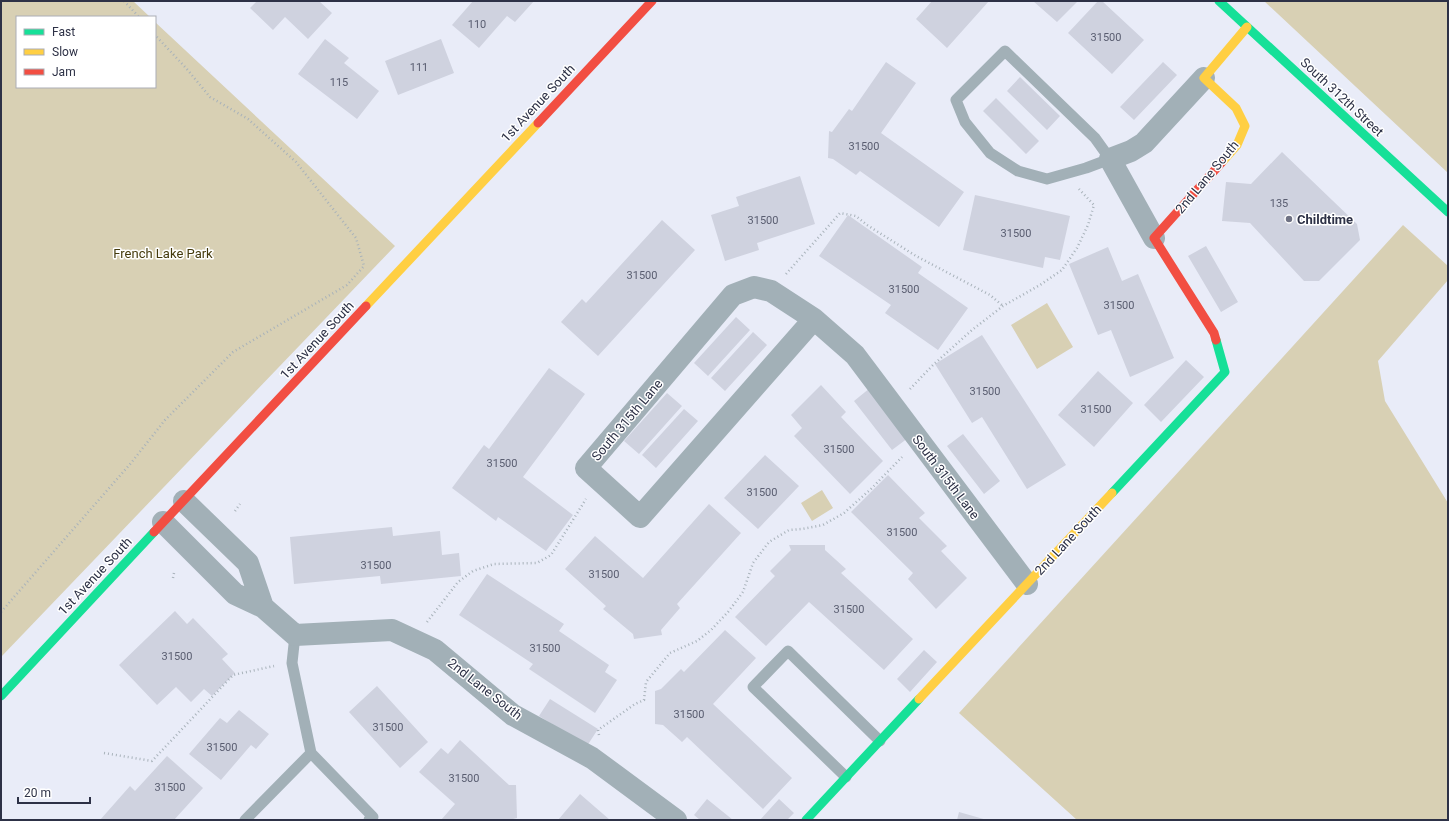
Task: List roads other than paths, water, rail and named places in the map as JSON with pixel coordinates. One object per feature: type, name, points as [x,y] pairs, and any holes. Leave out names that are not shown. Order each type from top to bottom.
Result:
[{"type":"street","name":"1st Avenue South","points":[[1,696],[652,1]]},
{"type":"street","name":"South 312th Street","points":[[1220,1],[1448,212]]},
{"type":"street","points":[[1110,159],[1131,151],[1144,142],[1204,78],[1248,27]]},
{"type":"street","name":"2nd Lane South","points":[[1154,238],[1237,145],[1245,126],[1236,108],[1204,78]]},
{"type":"street","name":"2nd Lane South","points":[[806,820],[1225,372],[1214,333],[1154,238],[1110,159]]},
{"type":"street","name":"South 315th Lane","points":[[814,319],[640,517],[586,468],[732,295],[754,287],[771,291],[814,319],[855,355],[1027,584]]},
{"type":"street","points":[[184,501],[248,563],[263,607]]},
{"type":"street","points":[[163,522],[235,594],[263,607],[295,634]]},
{"type":"street","name":"2nd Lane South","points":[[295,634],[392,630],[415,640],[435,650],[513,715],[592,758],[676,820]]},
{"type":"lane","points":[[1005,51],[1095,138],[1110,159],[1086,168],[1047,179],[1018,171],[990,153],[965,122],[956,100],[1005,51]]},
{"type":"lane","points":[[295,634],[292,663],[311,753],[372,817],[369,820]]},
{"type":"lane","points":[[846,777],[753,687],[788,651],[880,741]]},
{"type":"lane","points":[[245,820],[311,753]]},
{"type":"place","name":"Childtime","points":[[1289,219]]},
{"type":"park label","name":"French Lake Park","points":[[163,253]]}]
